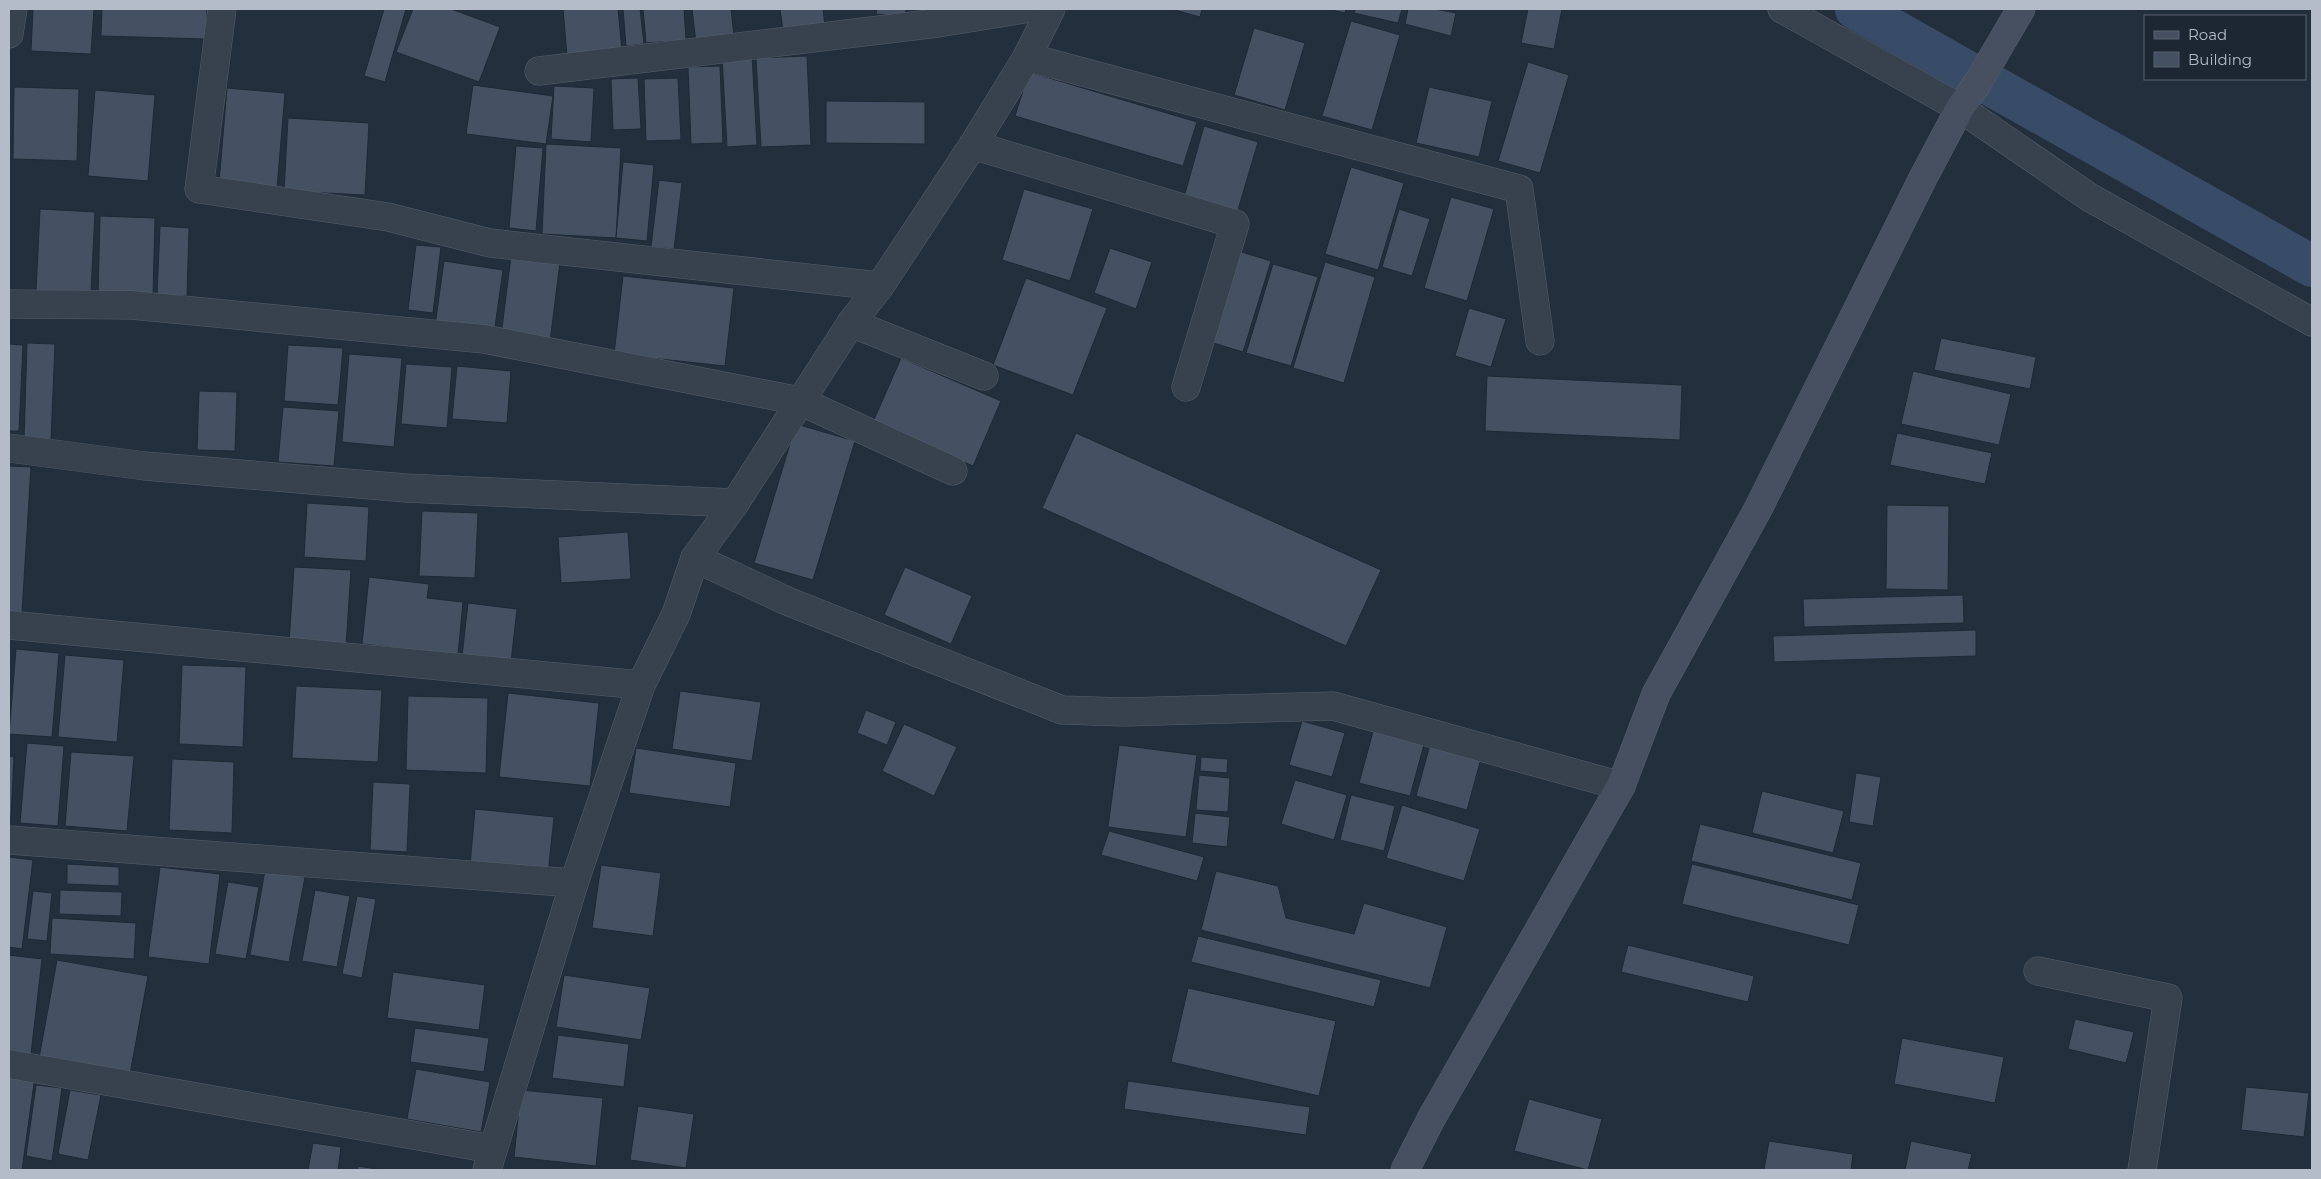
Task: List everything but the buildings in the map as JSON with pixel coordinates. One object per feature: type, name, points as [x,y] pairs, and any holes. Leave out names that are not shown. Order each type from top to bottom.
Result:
[{"type":"main road","points":[[1404,1170],[1621,786],[1656,694],[1758,509],[1923,178],[1960,108],[1977,84],[2020,13]]},
{"type":"street","points":[[9,34],[13,9]]},
{"type":"street","points":[[222,9],[199,189],[388,217],[490,243],[880,286]]},
{"type":"street","points":[[539,71],[938,23],[1024,9]]},
{"type":"street","points":[[9,1064],[489,1160],[574,883],[641,685],[676,614],[695,558],[735,502],[851,324],[880,286],[973,145],[1027,57],[1051,9]]},
{"type":"street","points":[[1782,9],[1960,108],[2089,197],[2312,322]]},
{"type":"street","points":[[1027,57],[1520,189],[1540,341]]},
{"type":"street","points":[[973,145],[1235,224],[1186,387]]},
{"type":"street","points":[[9,304],[131,305],[484,339],[800,401],[953,471]]},
{"type":"street","points":[[851,324],[984,376]]},
{"type":"street","points":[[9,448],[145,466],[406,488],[735,502]]},
{"type":"street","points":[[695,558],[787,601],[1062,710],[1124,712],[1333,706],[1621,786]]},
{"type":"street","points":[[9,625],[641,685]]},
{"type":"street","points":[[9,840],[574,883]]},
{"type":"street","points":[[2038,971],[2168,998],[2142,1170]]},
{"type":"waterway","points":[[1856,9],[2312,266]]}]
